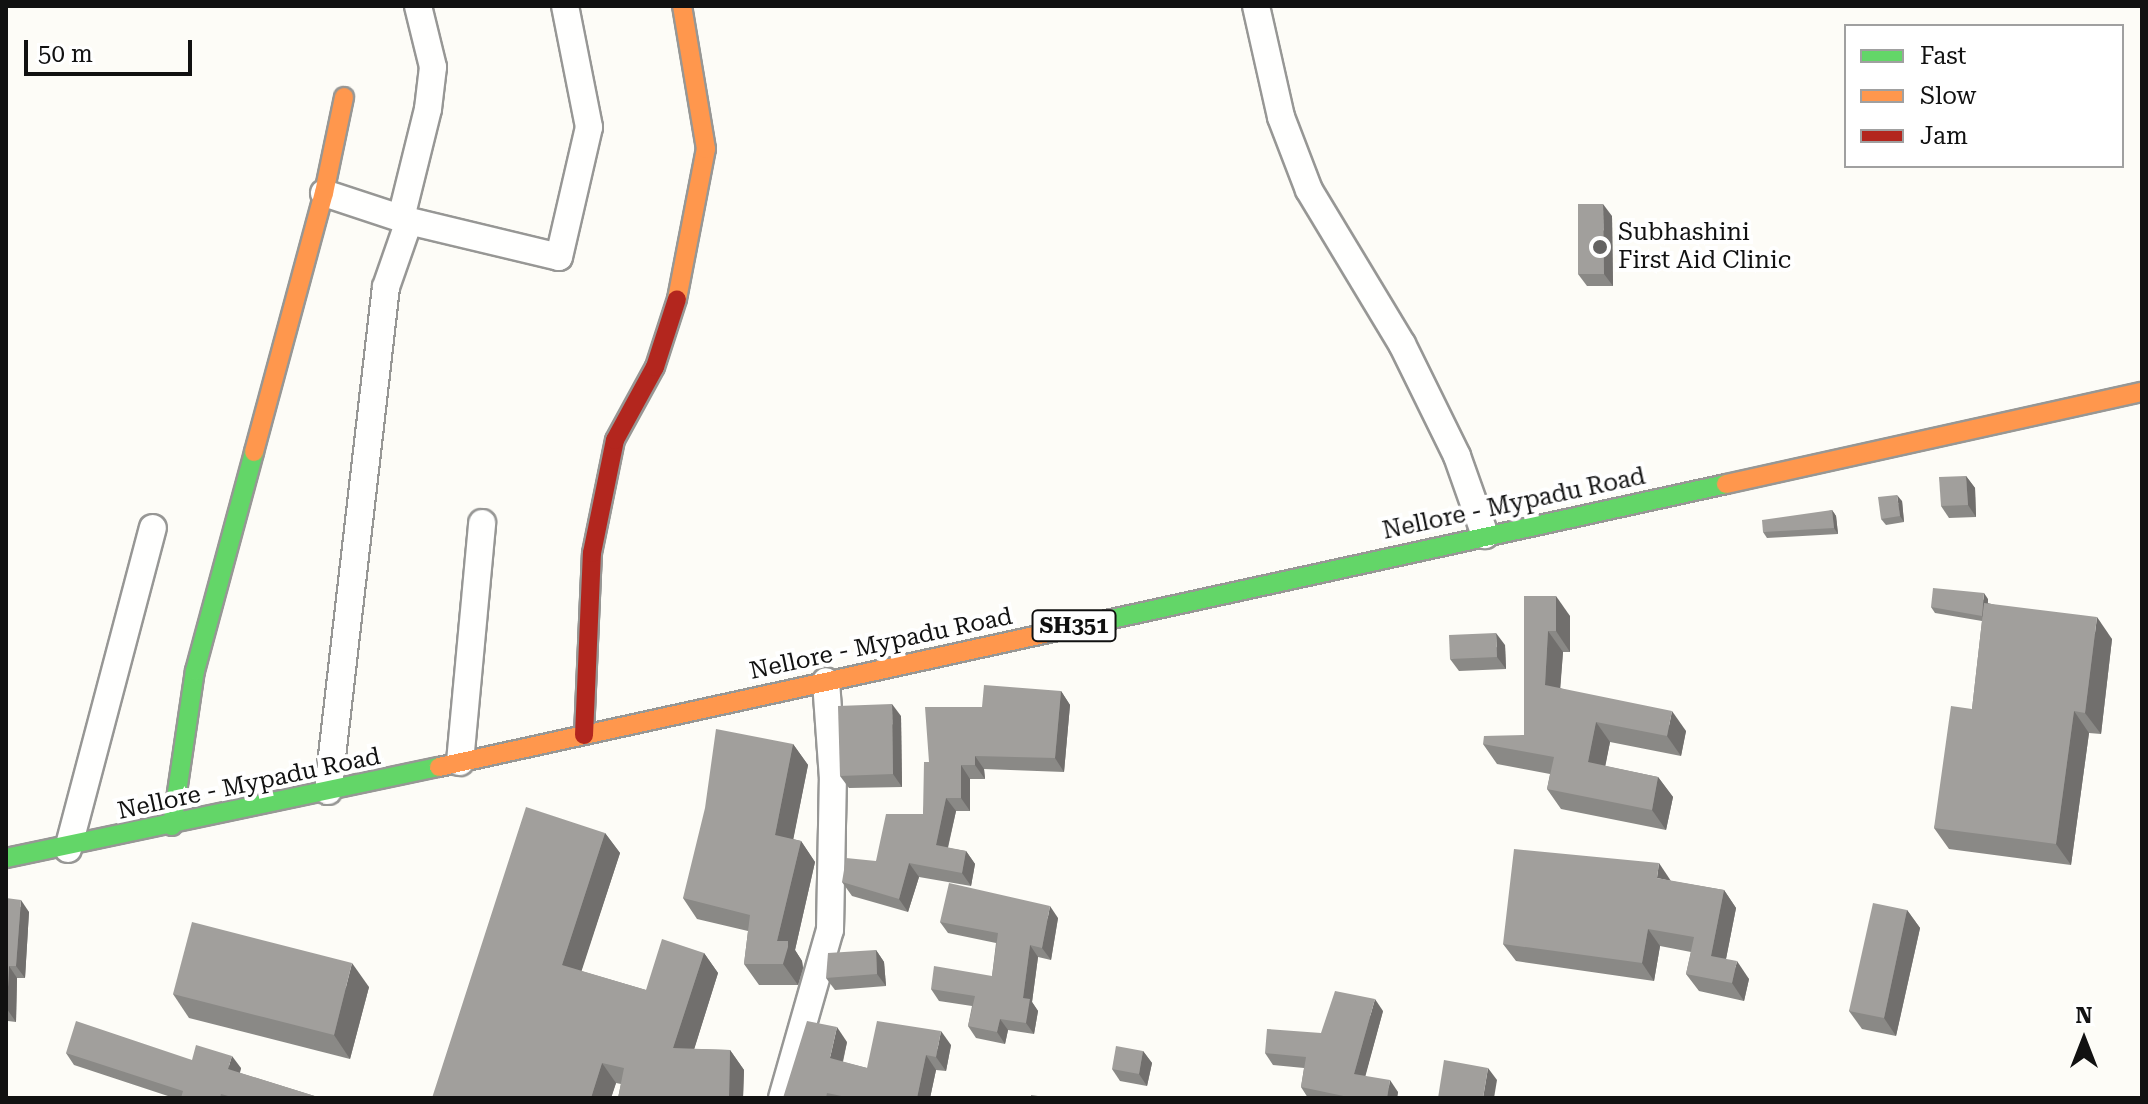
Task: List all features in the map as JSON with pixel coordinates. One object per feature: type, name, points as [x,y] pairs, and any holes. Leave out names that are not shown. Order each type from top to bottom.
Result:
[{"type":"main road","points":[[584,735],[592,553],[612,454],[655,367],[686,270],[706,149],[682,6]]},
{"type":"main road","points":[[172,826],[195,671],[324,193],[344,97]]},
{"type":"main road","name":"Nellore - Mypadu Road","points":[[6,858],[68,849],[2142,392]]},
{"type":"street","points":[[328,791],[386,287],[405,219],[428,109],[433,67],[418,6]]},
{"type":"street","points":[[324,193],[405,219],[559,257],[589,127],[565,6]]},
{"type":"street","points":[[1256,6],[1281,117],[1309,190],[1402,344],[1457,456],[1485,535]]},
{"type":"street","points":[[460,762],[482,523]]},
{"type":"street","points":[[68,849],[153,528]]},
{"type":"street","points":[[782,1098],[830,930],[833,779],[826,681]]},
{"type":"building","points":[[1578,204],[1603,204],[1604,274],[1578,274]]},
{"type":"building","points":[[1966,476],[1968,505],[1941,506],[1939,477]]},
{"type":"building","points":[[1897,495],[1900,516],[1881,519],[1878,497]]},
{"type":"building","points":[[1832,510],[1834,528],[1763,532],[1762,520]]},
{"type":"building","points":[[1933,588],[1984,593],[1982,616],[1931,607]]},
{"type":"building","points":[[1524,596],[1556,596],[1556,631],[1548,631],[1545,685],[1672,711],[1667,736],[1596,722],[1588,762],[1658,777],[1652,810],[1547,789],[1554,757],[1483,744],[1484,736],[1524,735]]},
{"type":"building","points":[[1984,603],[2097,617],[2085,713],[2074,711],[2056,844],[1934,828],[1951,706],[1972,709]]},
{"type":"building","points":[[1496,633],[1497,657],[1450,659],[1449,635]]},
{"type":"building","points":[[984,685],[1061,691],[1055,758],[975,756],[975,765],[961,765],[961,798],[946,798],[936,845],[966,851],[962,873],[909,863],[899,899],[842,882],[846,858],[876,861],[886,814],[923,814],[924,762],[929,762],[925,707],[982,707]]},
{"type":"building","points":[[892,704],[893,774],[840,776],[838,706]]},
{"type":"building","points":[[716,729],[793,744],[775,835],[801,841],[777,941],[788,941],[783,964],[744,964],[750,915],[683,898],[705,808]]},
{"type":"building","points":[[526,807],[605,833],[562,965],[646,990],[662,939],[704,953],[673,1048],[730,1050],[729,1098],[618,1098],[624,1068],[602,1063],[591,1098],[432,1098]]},
{"type":"building","points":[[1514,849],[1659,863],[1657,878],[1724,890],[1711,956],[1737,961],[1732,983],[1686,974],[1694,937],[1648,929],[1642,963],[1503,944]]},
{"type":"building","points":[[949,883],[1050,906],[1042,948],[1030,945],[1023,998],[1030,999],[1026,1023],[1000,1019],[997,1032],[968,1026],[975,996],[931,989],[934,966],[992,976],[998,933],[940,922]]},
{"type":"building","points":[[6,898],[21,900],[16,966],[9,966],[7,1009],[6,1009]]},
{"type":"building","points":[[1873,903],[1907,910],[1884,1018],[1849,1011]]},
{"type":"building","points":[[192,922],[352,963],[334,1035],[173,994]]},
{"type":"building","points":[[876,950],[877,974],[826,978],[828,953]]},
{"type":"building","points":[[1335,991],[1375,999],[1354,1074],[1390,1080],[1387,1098],[1353,1098],[1301,1087],[1306,1057],[1265,1053],[1267,1029],[1321,1033]]},
{"type":"building","points":[[76,1021],[192,1060],[196,1045],[232,1056],[228,1069],[321,1098],[235,1098],[221,1094],[220,1098],[181,1098],[183,1091],[66,1053]]},
{"type":"building","points":[[807,1021],[837,1027],[830,1058],[867,1068],[877,1021],[941,1031],[936,1057],[926,1055],[917,1098],[851,1098],[827,1093],[826,1098],[783,1098]]},
{"type":"building","points":[[1116,1046],[1143,1051],[1139,1074],[1112,1069]]},
{"type":"building","points":[[1444,1060],[1488,1068],[1483,1098],[1438,1098]]},
{"type":"traffic: fast","points":[[172,826],[195,671],[254,452]]},
{"type":"traffic: fast","points":[[1066,629],[1726,484]]},
{"type":"traffic: fast","points":[[6,858],[439,767]]},
{"type":"traffic: slow","points":[[677,299],[706,149],[682,6]]},
{"type":"traffic: slow","points":[[254,452],[324,193],[344,97]]},
{"type":"traffic: slow","points":[[1726,484],[2142,392]]},
{"type":"traffic: slow","points":[[439,767],[1066,629]]},
{"type":"traffic: jam","points":[[584,735],[592,553],[615,440],[655,367],[677,299]]},
{"type":"place","name":"Subhashini First Aid Clinic","points":[[1600,247]]}]
